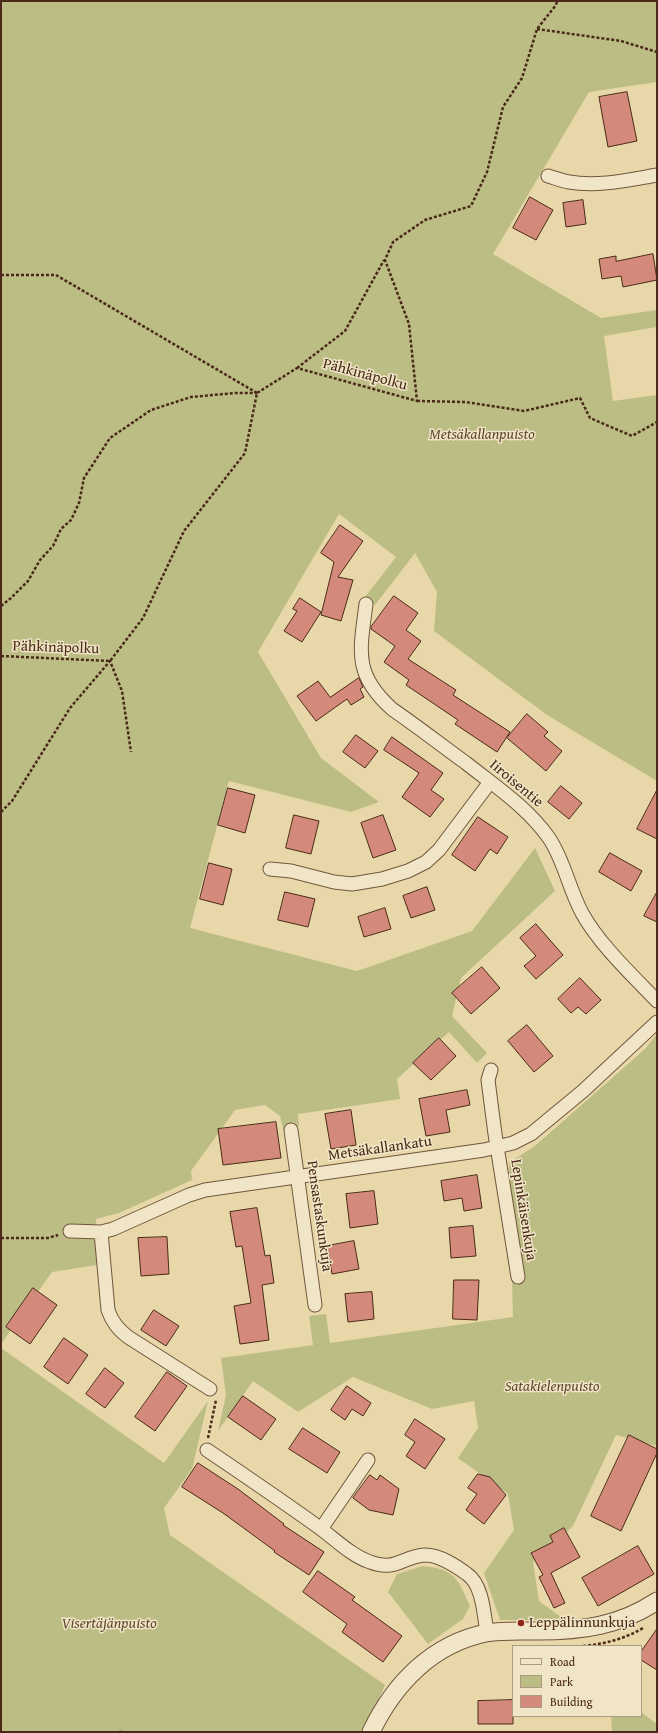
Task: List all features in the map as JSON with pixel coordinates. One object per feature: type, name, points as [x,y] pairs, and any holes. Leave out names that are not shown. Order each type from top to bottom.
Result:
[{"type":"street","points":[[548,176],[569,182],[589,184],[608,183],[657,175]]},
{"type":"street","name":"Iiroisentie","points":[[366,604],[361,648],[362,666],[378,697],[522,807],[546,834],[563,866],[582,914],[615,957],[657,1001]]},
{"type":"street","points":[[270,869],[291,871],[334,882],[352,884],[382,879],[408,871],[426,862],[440,850],[490,782]]},
{"type":"street","name":"Metsäkallankatu","points":[[70,1231],[102,1232],[113,1229],[189,1194],[205,1190],[298,1178],[497,1148],[513,1143],[531,1134],[552,1118],[657,1022]]},
{"type":"street","name":"Lepinkäisenkuja","points":[[491,1070],[488,1080],[497,1148],[518,1277]]},
{"type":"street","name":"Pensastaskunkuja","points":[[290,1130],[315,1305]]},
{"type":"street","points":[[102,1232],[108,1310],[118,1329],[128,1337],[210,1389]]},
{"type":"street","points":[[207,1450],[321,1528],[356,1556],[382,1566],[394,1565],[426,1555],[456,1566],[469,1575],[476,1586],[488,1633]]},
{"type":"street","points":[[321,1528],[368,1460]]},
{"type":"street","points":[[371,1732],[380,1712],[393,1694],[423,1662],[443,1649],[465,1638],[488,1633],[560,1631],[584,1628],[628,1618],[657,1601]]},
{"type":"path","points":[[1,606],[28,581],[40,560],[53,546],[61,530],[71,520],[80,503],[84,478],[110,438],[151,410],[191,397],[235,393],[257,393],[297,368],[345,331],[393,242],[425,220],[471,206],[487,172],[503,107],[522,78],[537,29],[556,5],[556,1]]},
{"type":"path","points":[[537,29],[621,41],[657,52]]},
{"type":"path","name":"Pähkinäpolku","points":[[297,368],[417,401],[409,324],[384,260]]},
{"type":"path","points":[[1,275],[56,275],[257,393]]},
{"type":"path","name":"Pähkinäpolku","points":[[1,656],[110,661],[143,618],[184,531],[245,453],[257,393]]},
{"type":"path","points":[[417,401],[466,402],[524,411],[580,398],[590,418],[632,436],[657,422]]},
{"type":"path","points":[[1,812],[12,801],[70,708],[110,661],[122,691],[131,752]]},
{"type":"path","points":[[1,1238],[48,1238],[70,1231]]},
{"type":"path","points":[[207,1450],[208,1433],[216,1397],[210,1389]]},
{"type":"path","points":[[119,1732],[124,1732]]},
{"type":"green space","name":"Metsäkallanpuisto","points":[[1,1],[657,1],[657,82],[589,92],[493,254],[601,318],[657,310],[657,327],[604,336],[613,401],[657,395],[657,781],[547,715],[434,631],[437,592],[415,553],[375,605],[365,597],[396,557],[339,514],[258,652],[321,758],[379,802],[351,812],[229,781],[190,928],[357,971],[472,931],[535,848],[555,891],[461,978],[452,1016],[487,1053],[477,1063],[449,1032],[397,1079],[400,1099],[298,1114],[299,1126],[283,1129],[280,1116],[265,1105],[235,1110],[191,1171],[192,1180],[119,1213],[96,1219],[97,1265],[52,1272],[1,1344]]},
{"type":"green space","name":"Satakielenpuisto","points":[[657,1034],[657,1446],[616,1435],[573,1526],[533,1562],[539,1601],[565,1620],[500,1620],[484,1573],[514,1530],[508,1494],[458,1458],[478,1428],[474,1401],[432,1409],[353,1377],[298,1412],[253,1381],[218,1431],[226,1395],[221,1358],[313,1345],[309,1316],[326,1314],[330,1343],[513,1317],[509,1163],[536,1145],[645,1049]]},
{"type":"green space","name":"Visertäjänpuisto","points":[[1,1348],[164,1463],[208,1401],[192,1469],[164,1508],[170,1535],[385,1685],[364,1732],[1,1732]]},
{"type":"green space","points":[[423,1566],[434,1567],[449,1573],[454,1577],[462,1589],[470,1606],[463,1619],[428,1644],[388,1592],[397,1574]]},
{"type":"green space","points":[[642,1713],[657,1724],[657,1732],[612,1732],[611,1717],[642,1717]]},
{"type":"building","points":[[627,92],[637,141],[608,147],[599,97]]},
{"type":"building","points":[[530,197],[553,210],[536,240],[513,228]]},
{"type":"building","points":[[583,200],[586,224],[566,227],[563,203]]},
{"type":"building","points":[[653,254],[657,280],[623,287],[621,276],[602,279],[599,259],[616,256],[616,261]]},
{"type":"building","points":[[340,525],[363,541],[338,577],[353,580],[341,621],[321,615],[334,562],[321,553]]},
{"type":"building","points":[[394,596],[418,613],[406,630],[421,641],[408,659],[456,690],[453,695],[510,732],[497,752],[455,724],[458,720],[406,685],[409,680],[384,662],[395,646],[371,629],[371,627]]},
{"type":"building","points":[[300,598],[321,612],[302,642],[284,631],[297,611],[293,609]]},
{"type":"building","points":[[359,678],[363,687],[360,689],[364,697],[351,705],[347,699],[316,721],[297,696],[318,681],[330,697]]},
{"type":"building","points":[[527,714],[548,732],[544,736],[562,751],[546,771],[507,738]]},
{"type":"building","points":[[356,735],[378,751],[365,768],[343,752]]},
{"type":"building","points":[[392,737],[443,773],[431,790],[444,799],[430,817],[402,797],[419,773],[384,750]]},
{"type":"building","points":[[561,786],[582,803],[569,819],[548,802]]},
{"type":"building","points":[[228,788],[255,795],[245,833],[218,825]]},
{"type":"building","points":[[657,790],[657,839],[637,829]]},
{"type":"building","points":[[294,815],[319,821],[311,854],[286,848]]},
{"type":"building","points":[[383,815],[396,850],[373,858],[361,823]]},
{"type":"building","points":[[478,817],[508,837],[497,854],[490,849],[475,871],[452,855]]},
{"type":"building","points":[[610,853],[642,871],[631,891],[599,872]]},
{"type":"building","points":[[209,863],[232,869],[223,905],[200,899]]},
{"type":"building","points":[[427,887],[435,910],[411,918],[403,896]]},
{"type":"building","points":[[285,892],[315,899],[308,927],[278,920]]},
{"type":"building","points":[[657,892],[657,922],[644,916]]},
{"type":"building","points":[[385,908],[391,929],[364,937],[358,917]]},
{"type":"building","points":[[536,924],[563,955],[536,979],[524,966],[536,956],[520,938]]},
{"type":"building","points":[[482,967],[500,988],[471,1014],[452,993]]},
{"type":"building","points":[[580,978],[601,1000],[586,1014],[578,1007],[571,1013],[558,999]]},
{"type":"building","points":[[527,1025],[553,1056],[534,1072],[508,1041]]},
{"type":"building","points":[[439,1038],[456,1056],[431,1080],[413,1063]]},
{"type":"building","points":[[467,1090],[470,1105],[446,1110],[450,1132],[426,1136],[419,1099]]},
{"type":"building","points":[[351,1110],[356,1145],[331,1149],[325,1114]]},
{"type":"building","points":[[276,1122],[281,1158],[223,1165],[218,1129]]},
{"type":"building","points":[[477,1175],[482,1208],[464,1211],[462,1198],[444,1201],[441,1181]]},
{"type":"building","points":[[374,1191],[378,1224],[350,1228],[346,1194]]},
{"type":"building","points":[[257,1208],[265,1256],[270,1255],[274,1283],[262,1285],[269,1340],[240,1344],[234,1306],[251,1303],[242,1246],[236,1247],[230,1212]]},
{"type":"building","points":[[473,1226],[476,1256],[451,1258],[449,1228]]},
{"type":"building","points":[[167,1237],[169,1274],[141,1276],[138,1238]]},
{"type":"building","points":[[354,1241],[359,1269],[332,1274],[327,1246]]},
{"type":"building","points":[[454,1280],[479,1280],[477,1320],[453,1319]]},
{"type":"building","points":[[33,1288],[57,1305],[30,1344],[6,1327]]},
{"type":"building","points":[[372,1292],[374,1319],[348,1322],[345,1294]]},
{"type":"building","points":[[154,1310],[179,1326],[166,1346],[141,1330]]},
{"type":"building","points":[[64,1338],[88,1355],[68,1384],[44,1367]]},
{"type":"building","points":[[105,1368],[124,1383],[105,1408],[86,1394]]},
{"type":"building","points":[[167,1372],[187,1386],[155,1431],[135,1417]]},
{"type":"building","points":[[347,1386],[371,1403],[363,1416],[352,1409],[345,1420],[331,1410]]},
{"type":"building","points":[[243,1396],[276,1419],[261,1440],[228,1417]]},
{"type":"building","points":[[415,1419],[445,1439],[425,1469],[406,1456],[415,1442],[405,1435]]},
{"type":"building","points":[[303,1428],[340,1452],[327,1473],[289,1449]]},
{"type":"building","points":[[629,1435],[657,1449],[657,1453],[621,1531],[591,1516]]},
{"type":"building","points":[[198,1463],[238,1489],[284,1524],[283,1525],[324,1552],[309,1575],[274,1552],[275,1551],[223,1513],[182,1487]]},
{"type":"building","points":[[478,1474],[490,1477],[506,1495],[484,1524],[466,1510],[477,1494],[468,1488]]},
{"type":"building","points":[[370,1475],[377,1480],[380,1475],[399,1489],[393,1515],[369,1510],[353,1498]]},
{"type":"building","points":[[564,1528],[580,1557],[551,1573],[565,1603],[554,1608],[539,1577],[543,1575],[531,1553],[553,1542],[550,1536]]},
{"type":"building","points":[[638,1546],[654,1574],[598,1606],[582,1578]]},
{"type":"building","points":[[318,1571],[355,1597],[352,1600],[402,1636],[383,1662],[342,1632],[347,1624],[303,1592]]},
{"type":"building","points":[[657,1629],[657,1670],[642,1661],[642,1651]]},
{"type":"building","points":[[512,1700],[513,1724],[478,1724],[478,1701]]},
{"type":"place","name":"Leppälinnunkuja","points":[[521,1623]]}]
